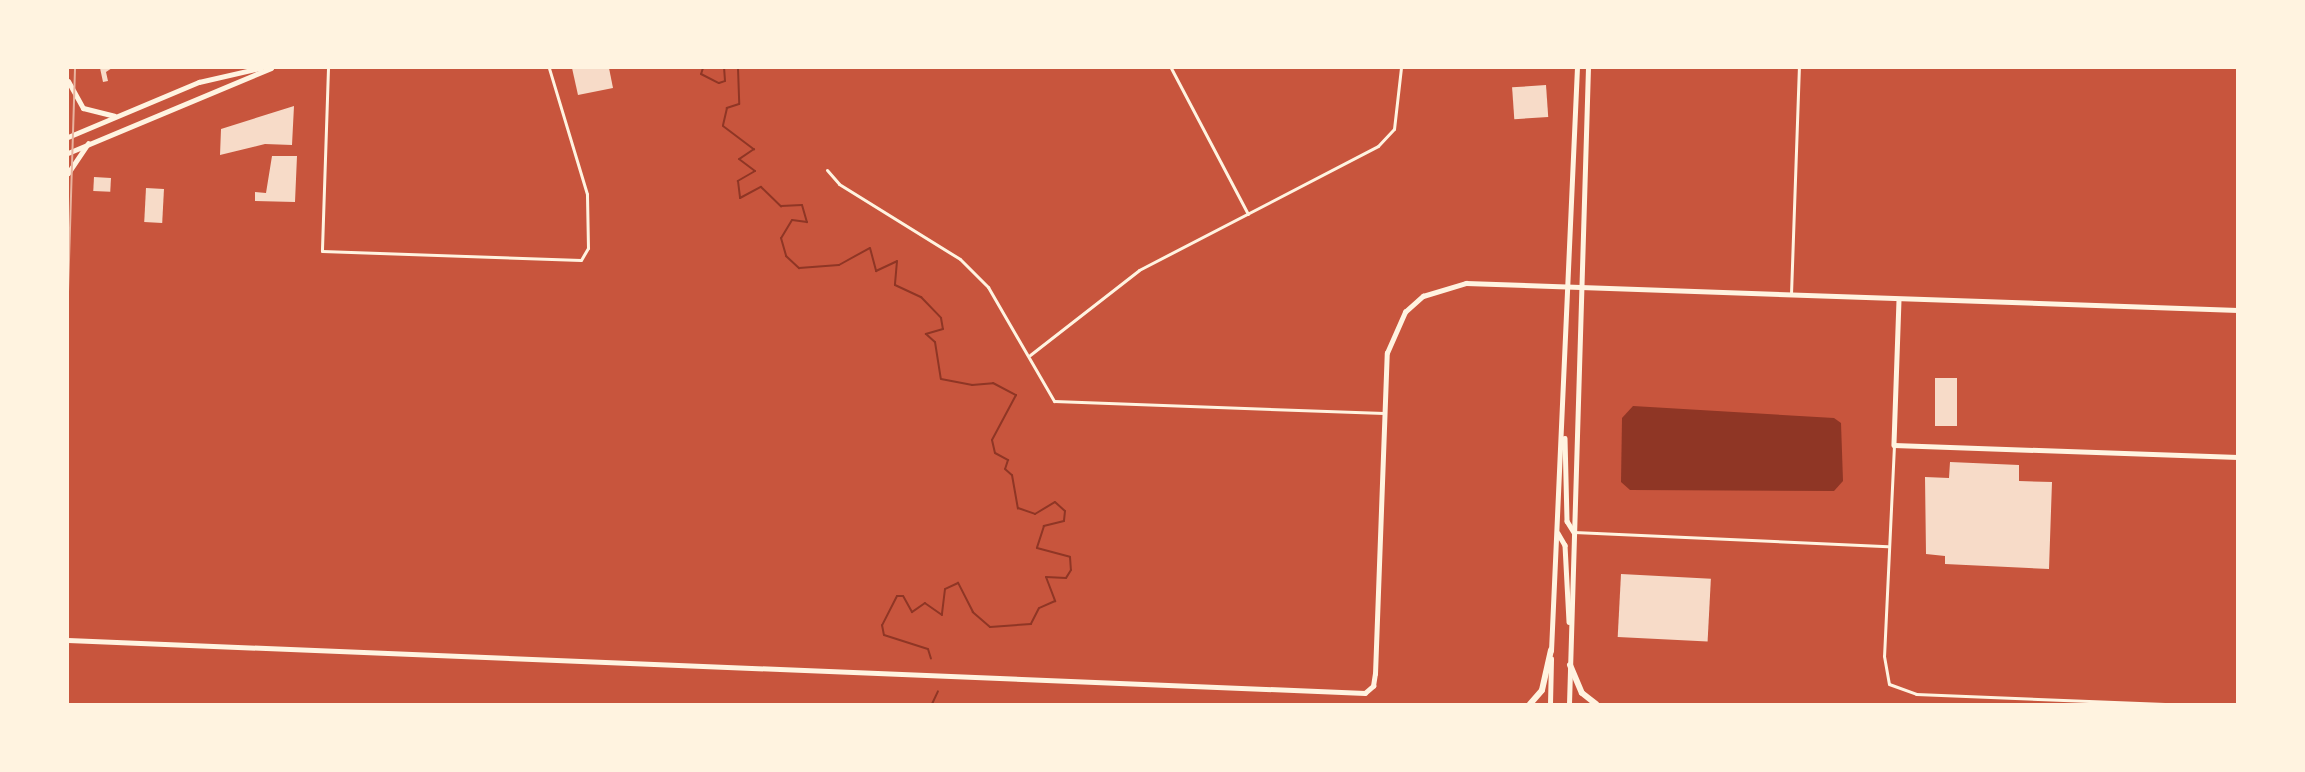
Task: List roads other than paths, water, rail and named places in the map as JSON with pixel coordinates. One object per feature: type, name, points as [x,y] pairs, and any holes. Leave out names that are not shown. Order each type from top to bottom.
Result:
[{"type":"highway","points":[[1530,705],[1542,690],[1551,650]]},
{"type":"highway","points":[[1570,665],[1582,693],[1596,705]]},
{"type":"main road","points":[[68,81],[83,108],[114,116]]},
{"type":"main road","points":[[68,173],[88,143]]},
{"type":"street","points":[[68,137],[199,82],[260,68]]},
{"type":"street","points":[[68,153],[271,68]]},
{"type":"street","points":[[328,68],[322,251],[584,258],[587,194],[549,68]]},
{"type":"street","points":[[1172,68],[1248,214]]},
{"type":"street","points":[[1030,355],[1136,272],[1378,146],[1394,129],[1401,68]]},
{"type":"street","points":[[1550,705],[1564,420],[1577,68]]},
{"type":"street","points":[[1569,705],[1588,68]]},
{"type":"street","points":[[1791,296],[1799,68]]},
{"type":"street","points":[[827,170],[839,184],[960,259],[996,297],[1054,401],[1384,413]]},
{"type":"street","points":[[68,639],[1361,693],[1372,688],[1384,413],[1390,339],[1413,303],[1466,283],[1899,300],[2238,310]]},
{"type":"street","points":[[1899,300],[1884,672],[1894,688],[1916,694],[2165,705]]},
{"type":"street","points":[[1564,420],[1567,521],[1574,532]]},
{"type":"street","points":[[1894,445],[2238,457]]},
{"type":"street","points":[[1574,532],[1888,546]]},
{"type":"street","points":[[1558,533],[1565,545],[1571,631]]},
{"type":"waterway","points":[[703,68],[701,74],[719,83],[725,81],[724,68]]},
{"type":"waterway","points":[[738,68],[739,104],[727,108],[723,126],[754,149],[739,159],[755,171],[738,181],[740,198],[761,187],[781,206],[802,205],[807,222],[792,220],[781,238],[786,256],[799,268],[839,265],[870,248],[876,271],[897,261],[895,285],[921,297],[941,318],[943,329],[926,334],[935,342],[941,379],[972,385],[993,383],[1016,395],[992,440],[995,453],[1008,460],[1005,469],[1012,475],[1018,508],[1035,514],[1055,502],[1065,511],[1064,521],[1044,526],[1037,548],[1070,557],[1071,570],[1066,578],[1046,577],[1055,601],[1039,608],[1031,624],[990,627],[973,612],[958,583],[945,589],[942,615],[925,603],[912,612],[903,596],[897,596],[882,625],[884,635],[928,649],[931,659]]},
{"type":"waterway","points":[[932,704],[938,691]]},
{"type":"tram line","points":[[68,292],[75,68]]}]
